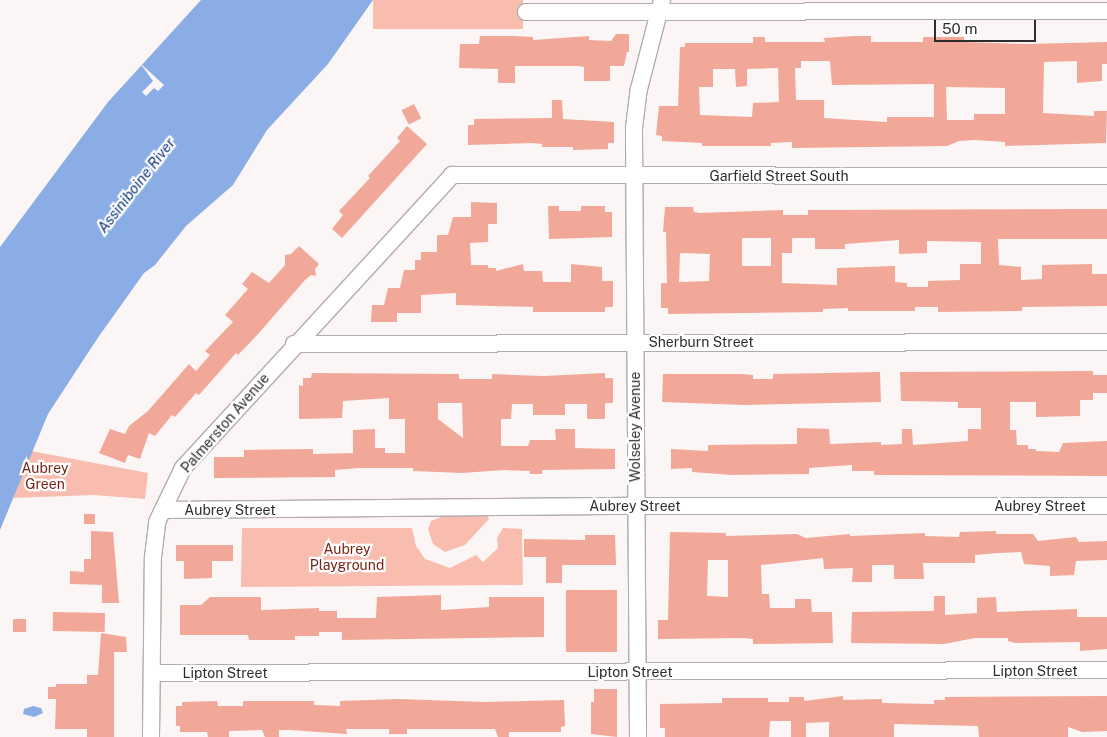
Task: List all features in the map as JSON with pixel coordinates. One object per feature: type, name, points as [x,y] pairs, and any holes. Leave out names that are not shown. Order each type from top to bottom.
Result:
[{"type":"street","points":[[526,12],[661,6],[1107,11]]},
{"type":"street","name":"Wolseley Avenue","points":[[638,737],[634,128],[639,89],[661,6]]},
{"type":"street","name":"Garfield Street South","points":[[452,175],[1107,176]]},
{"type":"street","name":"Palmerston Avenue","points":[[151,737],[153,558],[157,522],[183,468],[294,344],[452,175]]},
{"type":"street","name":"Sherburn Street","points":[[294,344],[1107,342]]},
{"type":"street","name":"Aubrey Street","points":[[163,510],[636,506],[1107,506]]},
{"type":"street","name":"Lipton Street","points":[[153,674],[1107,670]]},
{"type":"green space","points":[[373,0],[523,0],[523,29],[373,29]]},
{"type":"green space","name":"Aubrey Green","points":[[31,451],[148,473],[145,499],[94,495],[13,498]]},
{"type":"green space","points":[[443,516],[487,516],[489,519],[465,545],[445,552],[433,544],[428,529],[431,521]]},
{"type":"green space","name":"Aubrey Playground","points":[[242,528],[412,528],[416,546],[425,559],[450,568],[476,555],[483,562],[498,548],[497,538],[503,528],[522,529],[523,585],[241,587]]},
{"type":"water","name":"Assiniboine River","points":[[201,0],[373,0],[328,64],[267,130],[233,185],[186,226],[155,265],[144,273],[97,339],[48,414],[0,530],[0,247],[108,102]]},
{"type":"water","points":[[33,706],[41,708],[43,713],[34,717],[23,714],[24,709]]},
{"type":"pier","points":[[140,63],[164,85],[158,91],[154,88],[146,96],[142,92],[153,81]]},
{"type":"building","points":[[616,34],[629,34],[629,52],[627,52],[624,66],[610,66],[610,81],[584,81],[584,67],[578,66],[515,66],[515,83],[498,83],[498,69],[459,68],[460,44],[479,44],[480,36],[533,37],[533,40],[589,36],[589,40],[611,41]]},
{"type":"building","points":[[871,36],[871,42],[923,42],[923,37],[964,37],[964,42],[1028,44],[1107,42],[1107,64],[1102,64],[1102,81],[1077,83],[1077,61],[1044,62],[1043,113],[1094,116],[1094,111],[1107,111],[1106,143],[1005,146],[1005,142],[975,140],[959,141],[947,146],[792,148],[792,142],[771,143],[771,146],[702,146],[702,143],[662,141],[662,136],[656,135],[659,106],[678,106],[680,47],[685,47],[685,43],[753,43],[753,37],[765,37],[765,42],[825,42],[824,38]],"holes":[[[801,61],[830,61],[832,85],[934,84],[934,117],[887,117],[887,122],[824,118],[824,100],[796,100],[795,68],[801,68]],[[778,68],[779,102],[753,103],[752,117],[700,115],[699,87],[713,87],[713,69],[735,69],[736,87],[747,86],[747,69]],[[946,87],[1005,88],[1005,114],[974,114],[974,120],[947,120]]]},
{"type":"building","points":[[552,100],[562,100],[563,119],[614,122],[614,143],[608,143],[608,149],[573,150],[573,147],[542,147],[542,144],[532,143],[468,145],[468,125],[474,125],[474,119],[552,118]]},
{"type":"building","points":[[414,104],[421,118],[409,125],[402,110]]},
{"type":"building","points":[[407,126],[427,144],[342,238],[332,229],[343,215],[339,211],[370,178],[368,176],[400,141],[397,138]]},
{"type":"building","points":[[471,202],[497,203],[497,224],[488,224],[488,242],[470,243],[471,265],[488,265],[488,268],[496,268],[496,271],[523,264],[524,271],[542,271],[543,282],[571,282],[571,264],[602,267],[602,281],[613,281],[613,307],[605,307],[605,312],[533,312],[533,307],[456,305],[456,293],[421,295],[421,313],[397,313],[397,322],[371,322],[372,305],[384,305],[388,288],[400,288],[404,270],[415,270],[415,260],[421,260],[421,252],[437,252],[437,235],[448,235],[453,217],[471,217]]},
{"type":"building","points":[[548,206],[559,206],[559,211],[581,211],[581,206],[605,206],[605,212],[612,212],[612,237],[549,239]]},
{"type":"building","points":[[665,207],[693,207],[694,212],[700,213],[783,210],[783,215],[808,215],[808,210],[1107,209],[1107,239],[998,239],[999,265],[1021,267],[1021,280],[1042,279],[1042,265],[1092,264],[1092,274],[1107,274],[1107,306],[1022,307],[1022,311],[938,312],[938,307],[915,307],[915,311],[848,311],[848,308],[823,309],[823,312],[668,314],[668,308],[661,308],[661,283],[667,283],[666,232],[663,232]],"holes":[[[742,238],[771,238],[771,266],[742,266]],[[792,238],[815,238],[815,249],[845,249],[845,244],[899,240],[899,254],[927,253],[927,241],[981,242],[981,264],[960,264],[960,280],[928,281],[928,287],[907,287],[907,283],[895,282],[895,266],[837,268],[837,285],[782,283],[782,253],[792,253]],[[680,253],[710,254],[709,281],[679,282]]]},
{"type":"building","points":[[299,246],[319,264],[315,269],[316,276],[311,275],[305,280],[259,333],[238,355],[236,353],[199,395],[196,393],[175,417],[172,415],[155,436],[149,433],[140,459],[128,455],[125,463],[99,453],[110,429],[125,434],[129,426],[148,411],[189,364],[196,371],[210,355],[205,351],[233,322],[225,315],[248,289],[242,284],[252,272],[269,283],[285,265],[285,255],[291,254]]},
{"type":"building","points":[[1093,371],[1093,375],[1107,375],[1107,393],[1093,393],[1093,400],[1080,400],[1080,416],[1036,417],[1036,402],[1010,402],[1010,430],[1016,430],[1017,445],[1028,445],[1028,449],[1036,449],[1036,451],[1059,452],[1063,443],[1107,441],[1107,476],[874,475],[874,471],[852,471],[852,465],[809,468],[809,474],[732,475],[692,472],[692,468],[671,469],[671,449],[708,451],[708,445],[797,444],[797,428],[829,429],[830,444],[881,442],[881,445],[902,444],[902,429],[912,429],[913,445],[968,441],[968,429],[981,429],[981,408],[958,408],[958,402],[901,401],[900,372]]},
{"type":"building","points":[[880,372],[881,402],[744,405],[662,402],[663,374],[742,374],[753,375],[753,379],[773,379],[773,374]]},
{"type":"building","points":[[312,373],[459,374],[459,379],[492,379],[492,374],[543,376],[605,373],[605,378],[613,378],[613,403],[605,403],[605,419],[587,419],[587,404],[565,404],[565,415],[533,415],[533,404],[512,404],[511,419],[501,419],[501,446],[528,446],[530,440],[556,440],[555,429],[575,429],[575,448],[615,449],[615,469],[542,470],[542,474],[530,474],[530,471],[504,470],[462,473],[413,471],[413,468],[359,468],[335,470],[335,477],[214,478],[214,457],[244,457],[244,450],[313,449],[313,454],[353,453],[353,430],[375,429],[375,448],[385,448],[385,453],[405,453],[405,419],[389,419],[389,398],[343,401],[342,418],[299,419],[299,385],[303,386],[303,378],[311,378]],"holes":[[[438,403],[462,403],[463,438],[438,419]]]},
{"type":"building","points":[[84,514],[95,514],[95,524],[84,524]]},
{"type":"building","points":[[91,531],[113,532],[119,603],[102,603],[102,585],[70,584],[70,571],[84,572],[84,559],[91,559]]},
{"type":"building","points":[[996,531],[996,534],[1033,534],[1038,541],[1076,537],[1079,542],[1107,541],[1107,560],[1076,561],[1074,575],[1050,576],[1050,566],[1024,564],[1021,552],[975,555],[975,563],[923,563],[924,579],[894,579],[894,565],[872,565],[872,582],[852,582],[853,568],[824,569],[823,558],[761,565],[762,594],[769,594],[770,608],[795,608],[795,599],[811,599],[812,612],[832,612],[833,643],[753,644],[753,639],[743,638],[658,639],[658,620],[668,620],[670,532],[726,533],[726,536],[797,534],[806,538],[850,534],[850,536],[925,533],[925,536],[959,537],[960,532]],"holes":[[[708,560],[728,560],[728,597],[707,596]]]},
{"type":"building","points":[[585,535],[615,535],[616,565],[562,565],[562,583],[546,583],[546,557],[524,557],[524,539],[585,540]]},
{"type":"building","points":[[176,545],[233,545],[233,561],[212,561],[212,578],[184,579],[184,561],[176,561]]},
{"type":"building","points":[[566,590],[617,590],[617,652],[566,652]]},
{"type":"building","points":[[441,595],[441,610],[489,607],[489,597],[544,597],[544,637],[342,640],[342,632],[319,632],[319,636],[295,636],[295,640],[249,640],[248,635],[180,635],[180,605],[201,605],[210,597],[261,597],[261,610],[319,608],[319,611],[337,611],[337,618],[376,618],[377,597]]},
{"type":"building","points":[[934,596],[945,596],[945,615],[977,613],[977,598],[996,597],[997,612],[1077,609],[1077,617],[1107,617],[1107,649],[1080,651],[1080,642],[1015,643],[1008,641],[1008,638],[975,638],[944,644],[851,643],[852,612],[934,611]]},
{"type":"building","points":[[53,612],[105,613],[105,632],[53,631]]},
{"type":"building","points":[[13,619],[26,619],[26,632],[13,632]]},
{"type":"building","points":[[101,633],[126,637],[127,652],[114,652],[114,737],[87,737],[87,729],[55,729],[56,699],[48,699],[48,687],[56,687],[56,684],[87,684],[87,675],[98,675]]},
{"type":"building","points":[[594,689],[617,689],[617,737],[591,734],[591,702],[594,702]]},
{"type":"building","points":[[843,696],[843,700],[882,699],[882,703],[934,704],[934,700],[945,700],[945,697],[1107,696],[1107,731],[1082,732],[1068,727],[1068,737],[979,737],[978,726],[894,724],[894,737],[829,737],[829,722],[806,723],[806,737],[791,737],[791,721],[770,721],[769,737],[665,737],[665,728],[660,728],[660,704],[722,703],[722,698],[768,698],[768,702],[789,702],[789,697],[804,697],[804,701]]},
{"type":"building","points":[[399,699],[485,702],[564,700],[565,726],[561,727],[561,732],[509,732],[509,737],[498,737],[495,729],[407,729],[407,734],[389,734],[389,729],[346,729],[347,734],[279,730],[279,737],[265,737],[262,730],[229,731],[229,737],[208,737],[207,732],[180,732],[180,726],[176,726],[176,706],[182,706],[182,702],[217,701],[218,706],[243,706],[243,701],[314,701],[314,705],[340,706],[340,701]]}]
